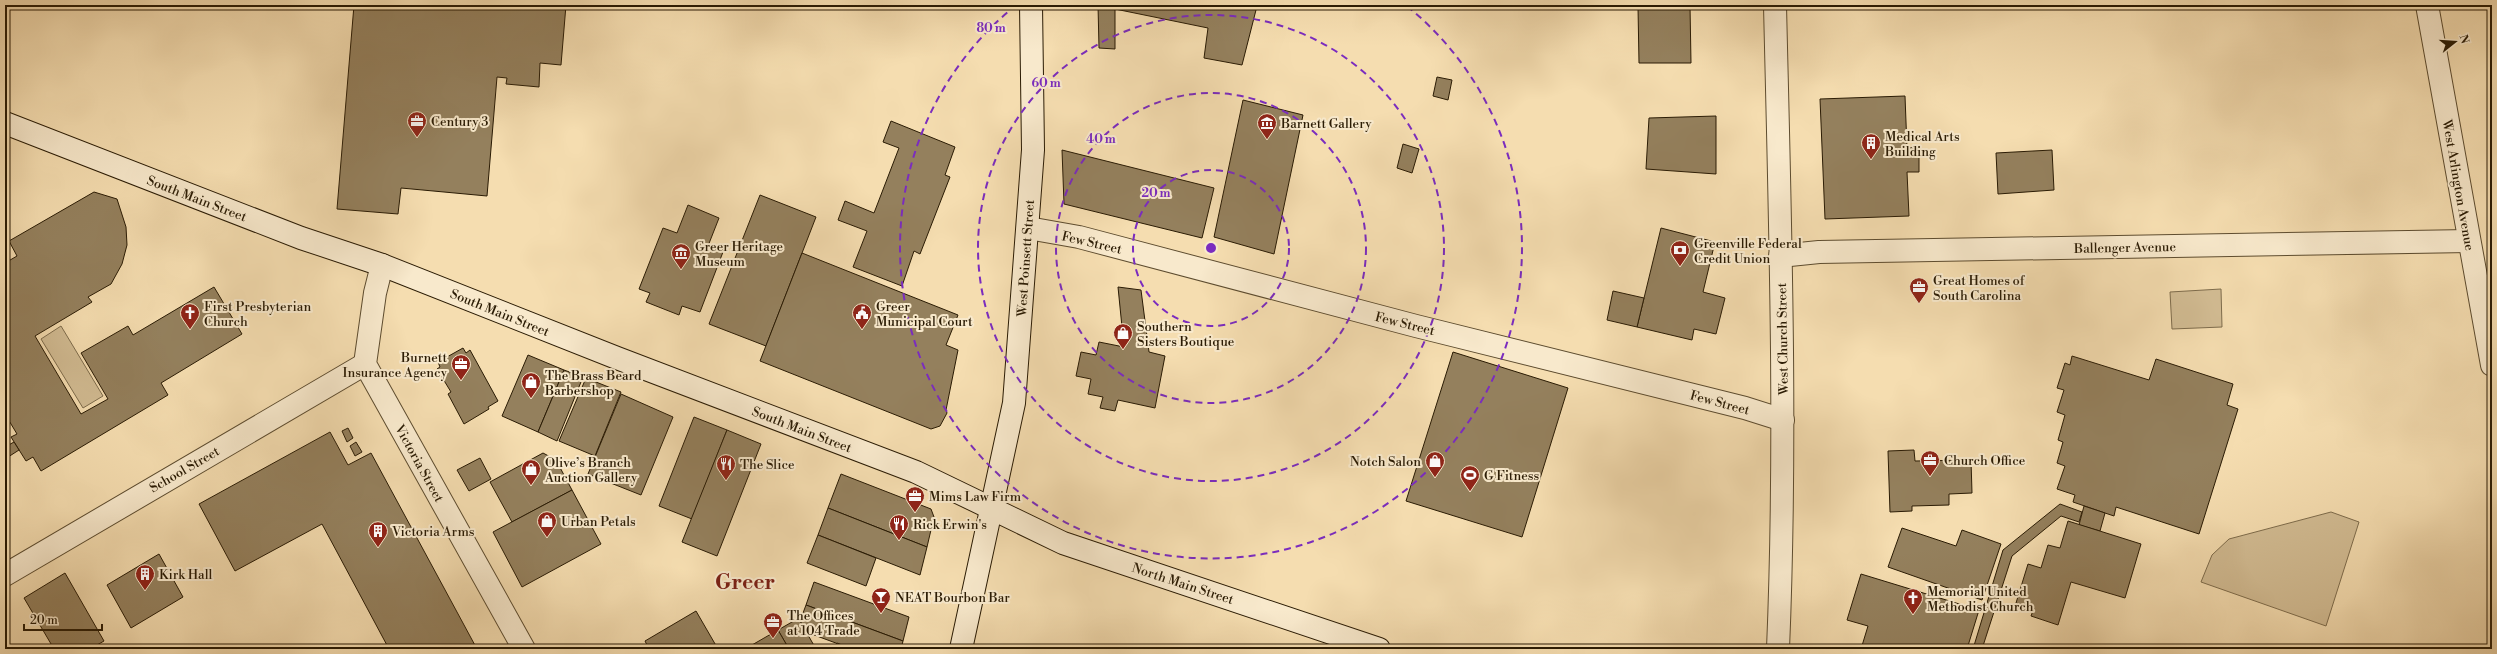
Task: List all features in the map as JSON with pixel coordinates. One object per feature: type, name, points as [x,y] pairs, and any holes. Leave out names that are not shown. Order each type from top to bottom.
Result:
[{"type":"street","name":"West Poinsett Street","points":[[961,649],[1014,402],[1033,150],[1031,5]]},
{"type":"street","name":"West Church Street","points":[[1775,5],[1783,420],[1783,542],[1778,649]]},
{"type":"street","name":"West Arlington Avenue","points":[[2427,5],[2492,365]]},
{"type":"street","name":"South Main Street","points":[[5,123],[301,238],[382,265],[610,356],[916,472],[992,508]]},
{"type":"street","name":"Few Street","points":[[1028,228],[1079,238],[1416,326],[1745,408],[1783,420]]},
{"type":"street","name":"Ballenger Avenue","points":[[1780,256],[1827,252],[2469,241]]},
{"type":"street","points":[[365,364],[374,293],[382,265]]},
{"type":"street","name":"School Street","points":[[5,575],[365,364]]},
{"type":"street","name":"Victoria Street","points":[[365,364],[524,649]]},
{"type":"street","name":"North Main Street","points":[[992,508],[1063,544],[1379,649]]},
{"type":"shaded area","points":[[2221,289],[2222,327],[2172,329],[2170,292]]},
{"type":"shaded area","points":[[61,326],[103,396],[83,408],[41,339]]},
{"type":"shaded area","points":[[2331,512],[2359,522],[2326,626],[2201,582],[2212,555],[2229,539]]},
{"type":"building","name":"Century 3","points":[[354,5],[566,5],[561,65],[540,63],[539,87],[506,84],[507,78],[497,77],[487,196],[401,188],[398,214],[337,209]]},
{"type":"building","points":[[1098,5],[1257,6],[1242,65],[1204,58],[1208,28],[1115,9],[1115,49],[1099,48]]},
{"type":"building","points":[[1855,5],[1934,5],[1855,7]]},
{"type":"building","points":[[1690,6],[1691,63],[1639,63],[1638,7]]},
{"type":"building","points":[[1437,77],[1452,80],[1448,100],[1433,96]]},
{"type":"building","name":"Medical Arts Building","points":[[1905,96],[1907,148],[1919,147],[1919,172],[1907,172],[1909,216],[1825,219],[1820,99]]},
{"type":"building","points":[[1243,100],[1303,115],[1274,254],[1214,237]]},
{"type":"building","points":[[1716,116],[1716,174],[1646,169],[1649,118]]},
{"type":"building","points":[[891,121],[955,147],[945,175],[950,177],[920,254],[914,251],[902,286],[853,267],[867,231],[838,220],[845,201],[874,213],[899,148],[883,142]]},
{"type":"building","points":[[1403,144],[1419,149],[1412,173],[1397,168]]},
{"type":"building","points":[[1062,150],[1214,188],[1202,238],[1064,204]]},
{"type":"building","points":[[2052,150],[2054,190],[1998,194],[1996,153]]},
{"type":"building","name":"First Presbyterian Church","points":[[94,192],[117,199],[126,227],[127,245],[122,264],[111,284],[88,297],[92,302],[35,336],[81,414],[108,399],[81,353],[128,326],[133,335],[214,287],[242,334],[161,383],[168,395],[41,471],[33,457],[26,461],[11,437],[17,434],[5,414],[5,263],[17,256],[9,241]]},
{"type":"building","points":[[760,195],[816,217],[766,346],[709,324]]},
{"type":"building","name":"Greer Heritage Museum","points":[[688,205],[719,218],[708,246],[723,252],[700,312],[682,306],[679,315],[646,302],[650,293],[639,289],[663,228],[677,233]]},
{"type":"building","name":"Greenville Federal Credit Union","points":[[1661,228],[1715,242],[1703,292],[1725,298],[1716,334],[1694,329],[1692,340],[1637,327]]},
{"type":"building","name":"Greer Municipal Court","points":[[802,253],[958,315],[946,345],[958,350],[946,410],[947,413],[940,426],[931,429],[760,361]]},
{"type":"building","name":"Southern Sisters Boutique","points":[[1118,287],[1141,290],[1149,352],[1165,356],[1155,408],[1118,400],[1115,411],[1100,408],[1103,397],[1088,394],[1091,379],[1076,376],[1081,352],[1096,355],[1099,342],[1124,347]]},
{"type":"building","points":[[1613,291],[1644,298],[1637,327],[1607,320]]},
{"type":"building","points":[[463,348],[466,353],[470,350],[498,401],[488,407],[489,409],[464,424],[448,394],[451,392],[437,369],[440,367],[438,362]]},
{"type":"building","points":[[1453,352],[1568,388],[1522,537],[1406,501]]},
{"type":"building","points":[[528,355],[564,370],[538,432],[502,416]]},
{"type":"building","points":[[2072,356],[2149,380],[2156,359],[2233,384],[2227,405],[2238,409],[2199,534],[2116,507],[2114,516],[2073,502],[2075,495],[2057,489],[2065,466],[2057,463],[2063,442],[2058,440],[2065,415],[2057,412],[2064,390],[2057,388],[2065,363],[2070,365]]},
{"type":"building","points":[[564,370],[583,377],[557,441],[538,432]]},
{"type":"building","points":[[586,378],[621,392],[595,456],[559,441]]},
{"type":"building","points":[[621,394],[673,417],[641,495],[588,474]]},
{"type":"building","points":[[694,417],[727,430],[692,519],[659,506]]},
{"type":"building","points":[[348,428],[353,438],[347,442],[342,431]]},
{"type":"building","name":"The Slice","points":[[727,430],[761,444],[717,556],[682,542]]},
{"type":"building","name":"Victoria Arms","points":[[330,432],[348,465],[371,453],[477,649],[389,649],[322,524],[235,571],[199,504]]},
{"type":"building","points":[[14,442],[19,450],[5,459],[5,447]]},
{"type":"building","points":[[356,442],[362,452],[355,456],[350,446]]},
{"type":"building","name":"Church Office","points":[[1914,450],[1915,461],[1971,460],[1972,493],[1949,494],[1949,505],[1912,506],[1912,511],[1890,512],[1888,451]]},
{"type":"building","name":"Olive’s Branch Auction Gallery","points":[[543,453],[556,460],[572,490],[512,522],[490,482]]},
{"type":"building","points":[[480,458],[491,479],[469,491],[457,470]]},
{"type":"building","points":[[841,474],[931,509],[934,517],[927,547],[828,508]]},
{"type":"building","name":"Urban Petals","points":[[572,490],[601,544],[522,587],[493,532]]},
{"type":"building","points":[[2060,504],[2082,512],[2079,522],[2061,516],[2012,556],[1982,649],[1973,649],[2003,550]]},
{"type":"building","points":[[2084,506],[2105,513],[2100,531],[2079,525]]},
{"type":"building","points":[[828,508],[927,547],[920,575],[818,535]]},
{"type":"building","points":[[2068,521],[2141,544],[2125,598],[2071,582],[2058,625],[2031,616],[2034,608],[2016,603],[2028,564],[2041,568],[2048,545],[2060,548]]},
{"type":"building","points":[[1902,528],[1956,546],[1962,530],[2001,544],[1982,600],[1888,567]]},
{"type":"building","points":[[818,535],[876,558],[866,586],[807,563]]},
{"type":"building","name":"Kirk Hall","points":[[159,554],[183,597],[131,628],[107,585]]},
{"type":"building","points":[[65,573],[104,641],[90,649],[54,649],[24,598]]},
{"type":"building","name":"Memorial United Methodist Church","points":[[1861,574],[1979,610],[1967,649],[1938,649],[1927,646],[1926,649],[1861,649],[1868,626],[1847,620]]},
{"type":"building","points":[[814,582],[909,617],[903,641],[806,605]]},
{"type":"building","points":[[806,605],[903,641],[901,649],[852,649],[806,632],[800,621]]},
{"type":"building","points":[[696,611],[718,649],[649,649],[645,641]]},
{"type":"building","points":[[799,618],[816,649],[789,649],[778,630]]},
{"type":"building","name":"The Offices at 104 Trade","points":[[778,630],[789,649],[745,649]]},
{"type":"building","points":[[837,643],[852,649],[832,649]]},
{"type":"place","name":"Century 3","points":[[417,138]]},
{"type":"place","name":"Barnett Gallery","points":[[1267,140]]},
{"type":"place","name":"Medical Arts Building","points":[[1871,160]]},
{"type":"place","name":"Greenville Federal Credit Union","points":[[1680,267]]},
{"type":"place","name":"Greer Heritage Museum","points":[[681,270]]},
{"type":"place","name":"Great Homes of South Carolina","points":[[1919,304]]},
{"type":"place","name":"First Presbyterian Church","points":[[190,330]]},
{"type":"place","name":"Greer Municipal Court","points":[[862,330]]},
{"type":"place","name":"Southern Sisters Boutique","points":[[1123,350]]},
{"type":"place","name":"Burnett Insurance Agency","points":[[461,381]]},
{"type":"place","name":"The Brass Beard Barbershop","points":[[531,399]]},
{"type":"place","name":"Church Office","points":[[1930,477]]},
{"type":"place","name":"Notch Salon","points":[[1435,478]]},
{"type":"place","name":"The Slice","points":[[726,481]]},
{"type":"place","name":"Olive’s Branch Auction Gallery","points":[[531,486]]},
{"type":"place","name":"G Fitness","points":[[1470,492]]},
{"type":"place","name":"Mims Law Firm","points":[[915,513]]},
{"type":"place","name":"Urban Petals","points":[[547,538]]},
{"type":"place","name":"Rick Erwin's","points":[[899,541]]},
{"type":"place","name":"Victoria Arms","points":[[378,548]]},
{"type":"place","name":"Kirk Hall","points":[[145,591]]},
{"type":"place","name":"NEAT Bourbon Bar","points":[[881,614]]},
{"type":"place","name":"Memorial United Methodist Church","points":[[1913,615]]},
{"type":"place","name":"The Offices at 104 Trade","points":[[773,639]]},
{"type":"district","name":"Greer","points":[[745,582]]}]
